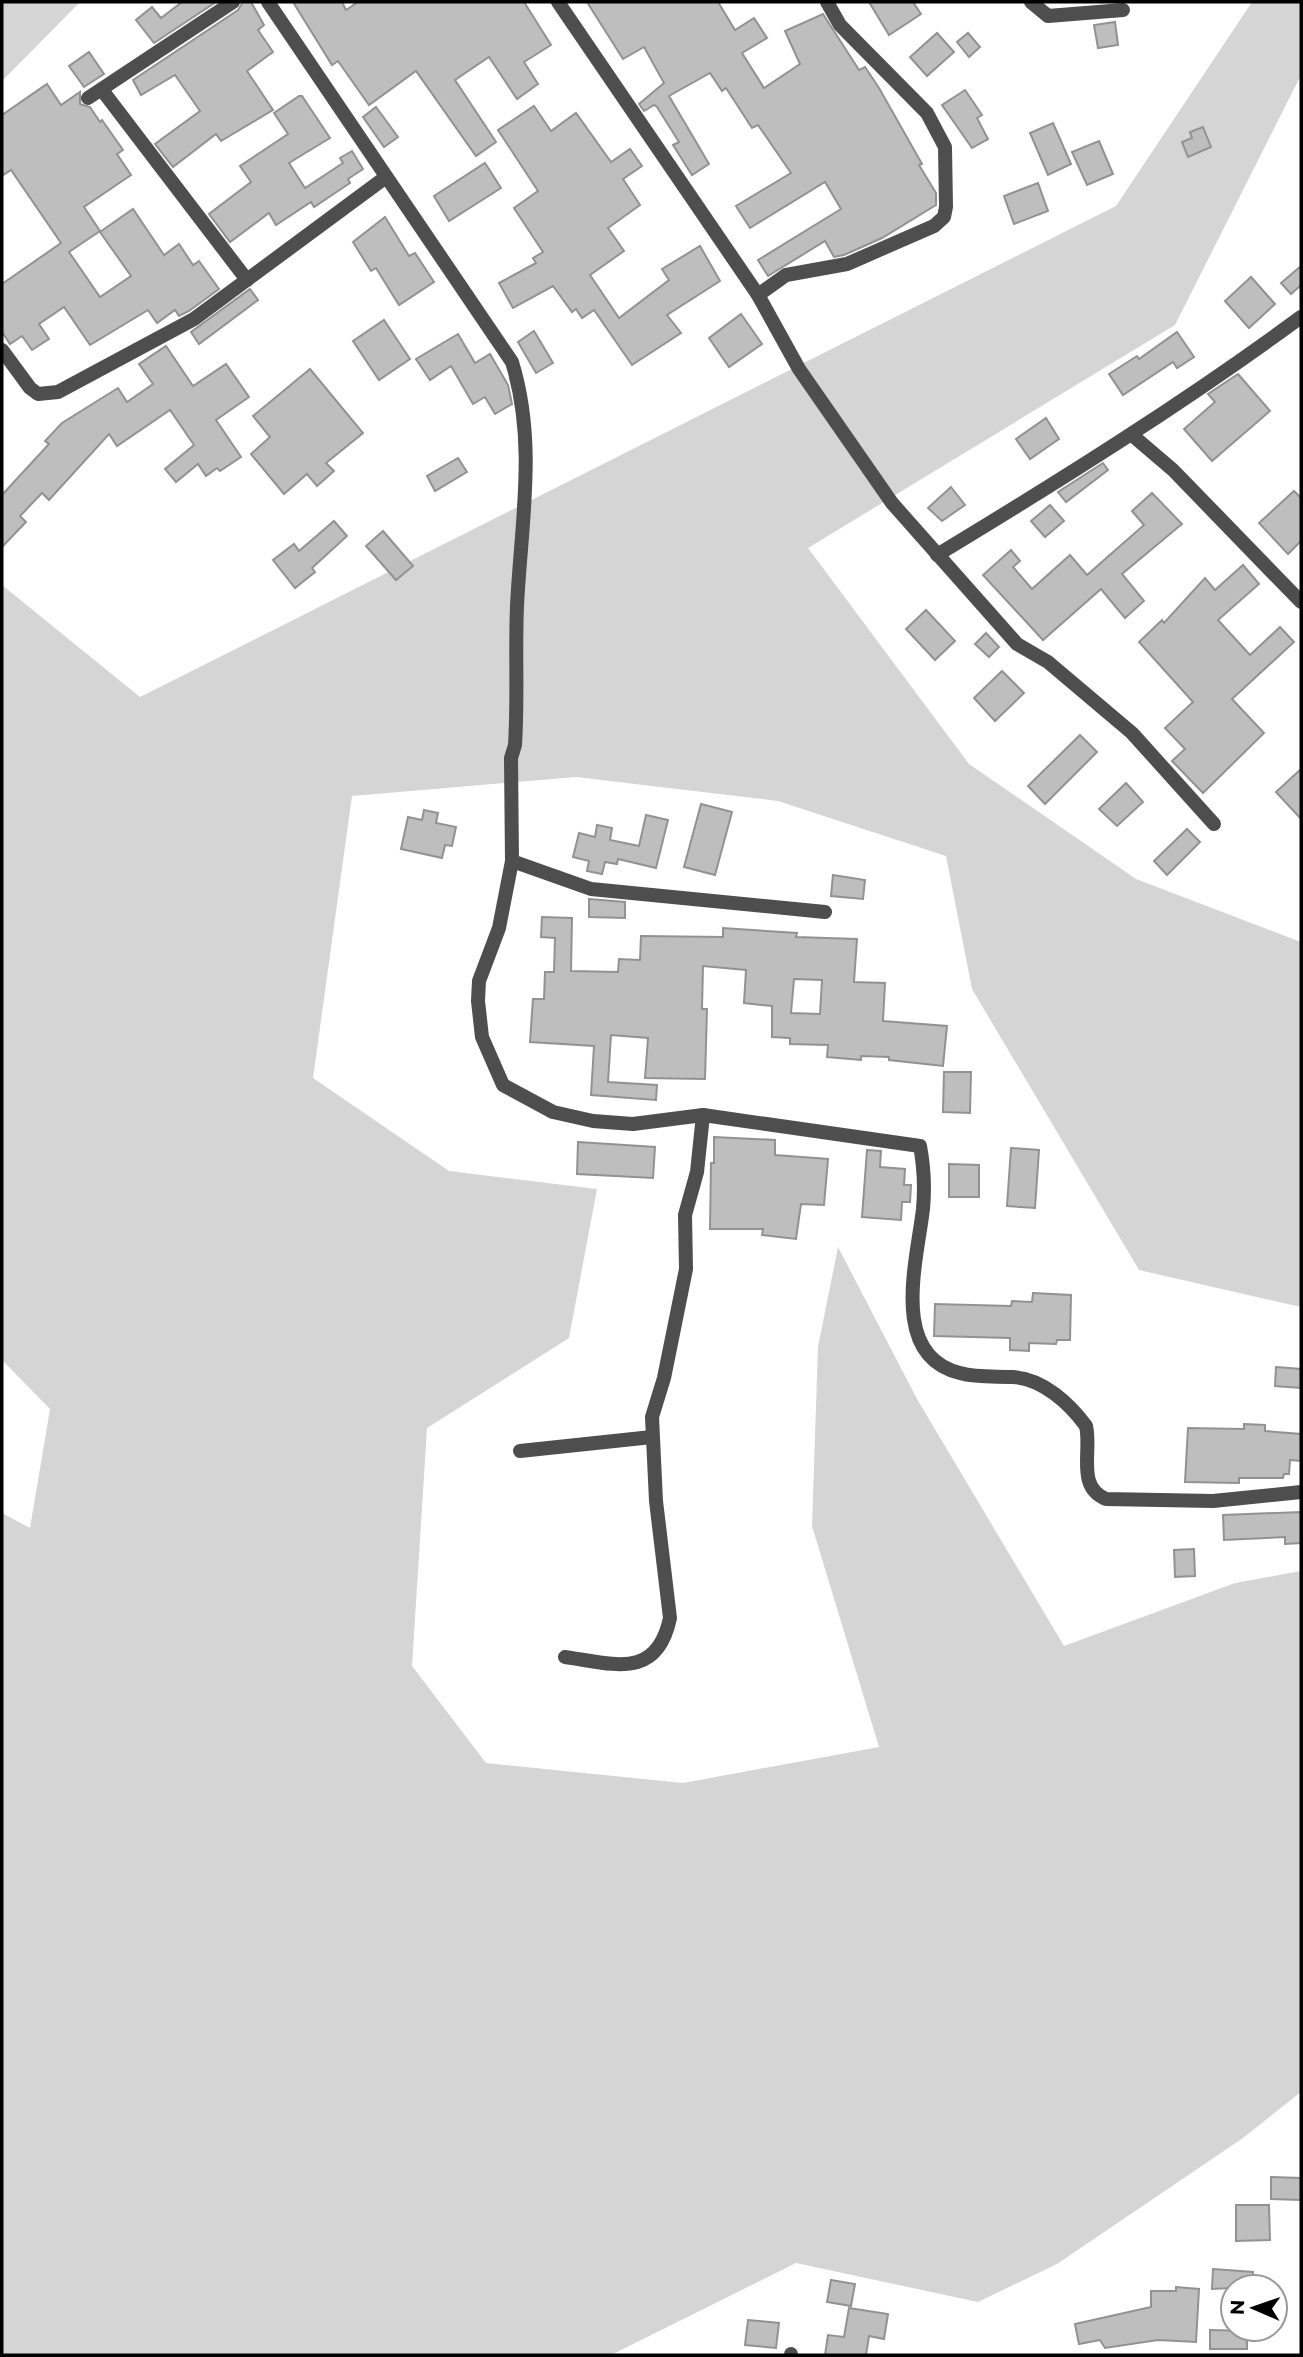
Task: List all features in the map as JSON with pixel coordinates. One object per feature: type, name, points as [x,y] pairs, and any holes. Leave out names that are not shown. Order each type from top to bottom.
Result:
[{"type":"street","points":[[88,98],[233,2]]},
{"type":"street","points":[[268,2],[512,362],[522,393],[528,468],[517,607],[515,745],[511,758],[512,861],[499,928],[479,981],[478,1001],[482,1037],[502,1085],[553,1112],[593,1121],[633,1124],[703,1115],[920,1146],[925,1176],[917,1238],[913,1315],[918,1341],[932,1359],[949,1371],[967,1375],[1017,1377],[1045,1386],[1086,1426],[1087,1473],[1096,1495],[1106,1499],[1213,1502],[1301,1492]]},
{"type":"street","points":[[558,2],[758,295],[799,369],[848,443],[937,555],[1017,645],[1048,662],[1132,733],[1214,824]]},
{"type":"street","points":[[758,295],[786,275],[848,264],[934,226],[944,217],[945,147],[927,113],[849,35],[827,2]]},
{"type":"street","points":[[1031,2],[1048,16],[1123,10]]},
{"type":"street","points":[[102,90],[247,280]]},
{"type":"street","points":[[2,350],[30,388],[38,394],[50,395],[194,319],[386,177]]},
{"type":"street","points":[[937,555],[1132,435],[1301,317]]},
{"type":"street","points":[[1132,435],[1173,470],[1301,602]]},
{"type":"street","points":[[512,861],[591,889],[825,912]]},
{"type":"street","points":[[565,1657],[629,1664],[653,1656],[667,1633],[670,1618],[656,1501],[652,1437],[655,1399],[664,1378],[687,1269],[685,1215],[698,1171],[703,1115]]},
{"type":"street","points":[[520,1451],[652,1437]]},
{"type":"shaded area","points":[[2,2],[80,2],[2,81]]},
{"type":"shaded area","points":[[1252,2],[1301,2],[1301,75],[1175,325],[808,548],[969,764],[1136,879],[1301,942],[1301,1307],[1139,1270],[972,989],[946,856],[778,801],[576,777],[352,796],[313,1078],[449,1171],[597,1189],[569,1338],[427,1428],[412,1666],[486,1763],[683,1783],[879,1747],[812,1526],[818,1347],[838,1247],[917,1399],[1064,1646],[1235,1583],[1301,1571],[1301,2092],[1243,2138],[1057,2264],[978,2302],[796,2263],[611,2355],[2,2355],[2,1513],[30,1528],[50,1409],[2,1360],[2,585],[140,697],[1116,206]]},
{"type":"building","points":[[182,2],[216,2],[154,43],[136,20],[152,7],[161,18]]},
{"type":"building","points":[[243,2],[251,2],[264,25],[258,30],[273,52],[247,71],[273,110],[221,141],[216,134],[173,167],[155,144],[200,111],[175,75],[141,95],[133,80],[238,10]]},
{"type":"building","points":[[293,2],[342,2],[346,10],[358,2],[524,2],[551,45],[524,62],[538,84],[517,99],[489,57],[455,80],[496,142],[476,156],[416,71],[369,105],[338,61],[332,65]]},
{"type":"building","points":[[587,2],[718,2],[735,30],[754,18],[767,38],[742,53],[764,88],[800,64],[785,31],[823,14],[859,70],[865,67],[879,88],[922,164],[919,165],[936,193],[936,205],[882,238],[844,255],[834,257],[825,241],[768,276],[758,260],[841,209],[825,182],[750,228],[736,206],[791,173],[758,125],[752,128],[726,88],[722,91],[710,73],[669,96],[709,164],[692,175],[673,145],[679,142],[657,107],[654,105],[644,111],[639,104],[664,83],[644,47],[623,59]]},
{"type":"building","points":[[869,2],[913,2],[921,14],[889,35]]},
{"type":"building","points":[[1115,22],[1118,45],[1098,48],[1094,25]]},
{"type":"building","points":[[937,33],[954,52],[927,76],[910,57]]},
{"type":"building","points":[[968,33],[980,47],[969,57],[957,42]]},
{"type":"building","points":[[89,52],[104,74],[84,87],[69,66]]},
{"type":"building","points":[[47,84],[61,105],[80,92],[80,104],[90,107],[100,122],[102,120],[123,150],[117,154],[131,175],[84,207],[100,231],[69,252],[100,297],[131,276],[100,232],[133,209],[164,255],[179,244],[193,265],[199,261],[219,289],[189,311],[179,316],[175,310],[157,323],[148,310],[90,345],[64,307],[39,324],[49,339],[32,350],[22,336],[10,344],[2,332],[2,284],[61,243],[11,170],[2,176],[2,115]]},
{"type":"building","points":[[965,90],[982,115],[977,118],[988,139],[972,148],[942,105]]},
{"type":"building","points":[[302,96],[330,138],[289,163],[305,188],[343,163],[340,158],[352,151],[363,169],[348,179],[350,183],[314,207],[311,202],[276,225],[269,213],[230,242],[209,214],[251,182],[240,166],[288,134],[274,113]]},
{"type":"building","points":[[534,106],[551,131],[576,113],[611,162],[630,149],[642,166],[623,179],[640,205],[608,228],[624,251],[590,275],[619,318],[669,280],[662,269],[700,246],[720,281],[667,315],[681,333],[632,365],[594,310],[582,318],[576,309],[572,312],[553,286],[513,308],[499,283],[536,263],[533,258],[543,252],[514,208],[538,191],[498,130]]},
{"type":"building","points":[[376,107],[398,137],[384,147],[363,117]]},
{"type":"building","points":[[1053,123],[1071,164],[1048,175],[1030,133]]},
{"type":"building","points":[[1203,127],[1211,147],[1188,157],[1182,142],[1192,138],[1190,132]]},
{"type":"building","points":[[1099,141],[1113,174],[1087,185],[1072,152]]},
{"type":"building","points":[[485,163],[501,188],[449,221],[434,196]]},
{"type":"building","points":[[1038,183],[1048,211],[1014,224],[1004,196]]},
{"type":"building","points":[[385,217],[409,256],[415,253],[434,282],[399,305],[376,268],[371,271],[353,242]]},
{"type":"building","points":[[1301,266],[1301,285],[1291,294],[1281,283]]},
{"type":"building","points":[[1251,277],[1275,304],[1249,328],[1225,301]]},
{"type":"building","points":[[250,289],[258,300],[199,344],[191,332]]},
{"type":"building","points":[[741,314],[762,344],[729,367],[709,338]]},
{"type":"building","points":[[384,320],[410,359],[379,380],[353,341]]},
{"type":"building","points":[[534,331],[553,363],[536,373],[518,342]]},
{"type":"building","points":[[1177,332],[1194,357],[1177,368],[1173,362],[1123,395],[1109,374],[1137,356],[1139,359]]},
{"type":"building","points":[[458,334],[475,363],[490,354],[508,385],[512,404],[495,414],[485,397],[473,404],[451,366],[430,380],[416,359]]},
{"type":"building","points":[[166,346],[193,386],[226,364],[249,397],[216,420],[241,457],[220,471],[217,468],[206,476],[198,464],[176,482],[165,469],[194,445],[170,410],[117,446],[109,434],[49,500],[42,493],[20,516],[26,522],[2,547],[2,495],[49,444],[45,441],[62,423],[118,388],[127,402],[153,384],[139,364]]},
{"type":"building","points":[[310,369],[363,433],[326,463],[334,471],[317,486],[307,474],[284,494],[251,454],[270,437],[253,416]]},
{"type":"building","points":[[1238,374],[1270,411],[1212,461],[1184,429],[1215,402],[1208,394]]},
{"type":"building","points":[[1046,418],[1059,439],[1030,459],[1016,439]]},
{"type":"building","points":[[458,458],[467,472],[435,491],[427,476]]},
{"type":"building","points":[[1103,463],[1108,470],[1066,502],[1058,492]]},
{"type":"building","points":[[951,487],[965,505],[942,521],[928,508]]},
{"type":"building","points":[[1294,491],[1301,498],[1301,541],[1288,554],[1259,523]]},
{"type":"building","points":[[1152,493],[1182,524],[1122,574],[1144,601],[1125,618],[1101,589],[1043,640],[983,575],[1011,550],[1020,561],[1013,567],[1032,589],[1070,555],[1087,575],[1144,525],[1132,511]]},
{"type":"building","points":[[1050,505],[1064,521],[1045,537],[1031,521]]},
{"type":"building","points":[[334,521],[347,536],[312,568],[315,572],[295,588],[273,560],[294,544],[299,551]]},
{"type":"building","points":[[383,531],[413,566],[396,580],[366,546]]},
{"type":"building","points":[[1243,565],[1259,584],[1218,620],[1250,655],[1280,627],[1294,642],[1232,699],[1264,733],[1203,793],[1172,761],[1185,749],[1165,728],[1193,702],[1139,642],[1162,620],[1164,623],[1205,578],[1215,590]]},
{"type":"building","points":[[926,610],[955,641],[935,660],[906,629]]},
{"type":"building","points":[[986,633],[999,647],[989,657],[975,644]]},
{"type":"building","points":[[1002,671],[1024,693],[995,721],[974,698]]},
{"type":"building","points":[[1080,735],[1097,752],[1045,804],[1028,786]]},
{"type":"building","points":[[1301,769],[1301,819],[1276,792]]},
{"type":"building","points":[[1126,783],[1143,802],[1117,826],[1099,809]]},
{"type":"building","points":[[701,804],[732,812],[715,875],[684,867]]},
{"type":"building","points":[[424,810],[438,813],[436,823],[456,827],[452,846],[445,845],[442,858],[401,849],[408,817],[422,820]]},
{"type":"building","points":[[646,815],[668,820],[656,868],[618,859],[617,864],[605,862],[602,874],[587,871],[589,861],[573,857],[579,833],[595,837],[597,825],[612,828],[610,840],[639,846]]},
{"type":"building","points":[[1187,829],[1200,842],[1167,875],[1154,861]]},
{"type":"building","points":[[833,875],[865,880],[863,899],[831,896]]},
{"type":"building","points":[[589,899],[625,902],[625,918],[589,917]]},
{"type":"building","points":[[542,917],[572,918],[571,971],[618,972],[619,959],[640,960],[641,936],[723,937],[723,928],[797,933],[796,937],[857,939],[854,982],[885,983],[883,1021],[947,1026],[943,1066],[889,1060],[889,1057],[861,1056],[861,1060],[827,1057],[828,1045],[790,1044],[790,1038],[772,1037],[772,1006],[744,1003],[746,970],[703,966],[702,1009],[707,1009],[705,1079],[645,1078],[648,1038],[611,1035],[608,1082],[657,1085],[656,1100],[591,1095],[594,1046],[530,1042],[533,999],[544,999],[545,972],[554,972],[555,938],[541,937]],"holes":[[[794,979],[822,980],[820,1014],[791,1013]]]},
{"type":"building","points":[[944,1072],[971,1072],[970,1113],[943,1112]]},
{"type":"building","points":[[714,1137],[775,1140],[775,1155],[828,1159],[824,1205],[801,1204],[796,1239],[762,1235],[763,1229],[710,1229]]},
{"type":"building","points":[[578,1142],[655,1147],[653,1178],[577,1174]]},
{"type":"building","points":[[1011,1148],[1039,1150],[1035,1208],[1007,1206]]},
{"type":"building","points":[[867,1150],[881,1151],[880,1167],[905,1169],[904,1185],[911,1185],[910,1202],[902,1202],[901,1220],[862,1217]]},
{"type":"building","points":[[949,1164],[979,1165],[979,1197],[949,1197]]},
{"type":"building","points":[[1033,1293],[1071,1295],[1070,1340],[1057,1340],[1056,1344],[1029,1343],[1029,1351],[1010,1350],[1010,1338],[934,1336],[935,1304],[1011,1306],[1012,1301],[1032,1302]]},
{"type":"building","points":[[1276,1367],[1301,1369],[1301,1388],[1275,1386]]},
{"type":"building","points":[[1244,1424],[1265,1425],[1265,1431],[1301,1434],[1301,1461],[1290,1460],[1289,1474],[1284,1474],[1283,1478],[1239,1478],[1239,1483],[1185,1482],[1188,1428],[1244,1429]]},
{"type":"building","points":[[1301,1512],[1301,1543],[1285,1544],[1285,1537],[1224,1540],[1223,1515]]},
{"type":"building","points":[[1194,1549],[1195,1576],[1175,1577],[1174,1550]]},
{"type":"building","points":[[1271,2177],[1301,2178],[1301,2200],[1271,2199]]},
{"type":"building","points":[[1236,2205],[1269,2205],[1270,2240],[1236,2241]]},
{"type":"building","points":[[1213,2269],[1253,2272],[1219,2273],[1219,2289],[1212,2289]]},
{"type":"building","points":[[831,2280],[855,2284],[851,2306],[827,2302]]},
{"type":"building","points":[[1176,2287],[1199,2289],[1196,2342],[1158,2340],[1105,2348],[1100,2340],[1079,2344],[1075,2324],[1151,2307],[1151,2291],[1176,2291]]},
{"type":"building","points":[[849,2308],[888,2314],[884,2339],[869,2336],[866,2355],[825,2355],[828,2335],[844,2337]]},
{"type":"building","points":[[748,2320],[779,2323],[776,2348],[745,2345]]},
{"type":"building","points":[[1210,2330],[1219,2330],[1219,2343],[1247,2343],[1247,2349],[1210,2349]]}]
